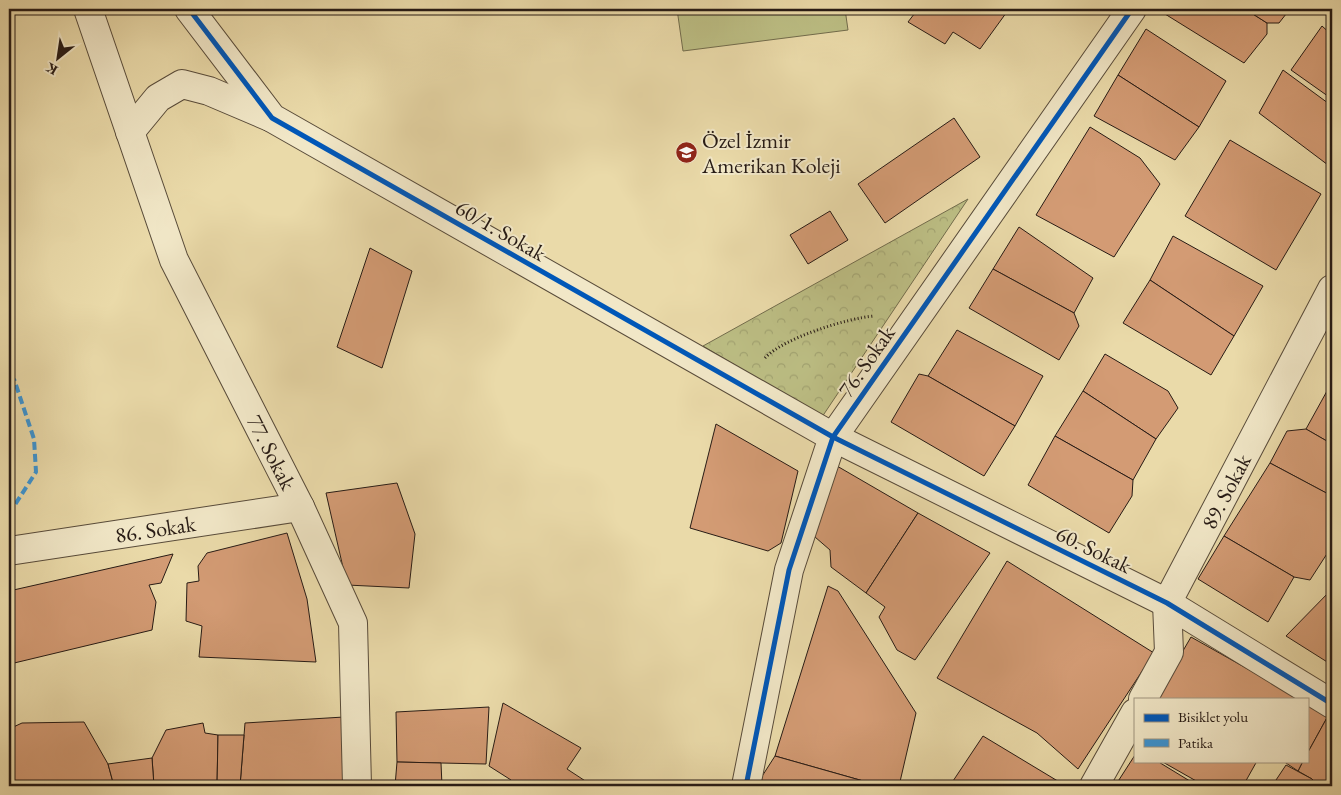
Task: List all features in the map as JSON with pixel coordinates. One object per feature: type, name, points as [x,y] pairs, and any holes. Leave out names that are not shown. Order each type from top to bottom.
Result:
[{"type":"street","name":"77. Sokak","points":[[88,9],[174,260],[300,507],[353,623],[357,786]]},
{"type":"street","name":"60/1. Sokak","points":[[189,9],[272,118],[833,437]]},
{"type":"street","name":"76. Sokak","points":[[746,786],[790,570],[833,437],[1132,9]]},
{"type":"street","points":[[130,132],[158,98],[182,84],[209,91],[272,118]]},
{"type":"street","points":[[121,106],[150,107]]},
{"type":"street","name":"89. Sokak","points":[[1166,603],[1332,289]]},
{"type":"street","name":"60. Sokak","points":[[833,437],[1166,603],[1332,704]]},
{"type":"street","name":"86. Sokak","points":[[9,551],[300,507]]},
{"type":"street","points":[[1144,698],[1168,652],[1166,603]]},
{"type":"street","points":[[1094,786],[1134,715]]},
{"type":"path","points":[[740,385],[767,355],[801,336],[848,321],[873,316],[912,324]]},
{"type":"green space","points":[[677,9],[845,9],[848,30],[683,51]]},
{"type":"green space","points":[[968,199],[822,417],[703,346]]},
{"type":"building","points":[[918,9],[1009,9],[980,49],[953,32],[945,44],[908,22]]},
{"type":"building","points":[[1169,9],[1245,9],[1267,23],[1267,34],[1244,63],[1165,14]]},
{"type":"building","points":[[1245,9],[1290,9],[1279,23],[1267,23]]},
{"type":"building","points":[[1322,26],[1332,35],[1332,99],[1291,70]]},
{"type":"building","points":[[1146,29],[1226,81],[1199,127],[1118,75]]},
{"type":"building","points":[[1283,70],[1332,106],[1332,168],[1259,113]]},
{"type":"building","points":[[1118,75],[1199,127],[1175,160],[1094,116]]},
{"type":"building","points":[[954,118],[980,157],[885,223],[858,184]]},
{"type":"building","points":[[1090,127],[1140,158],[1160,184],[1114,257],[1036,215]]},
{"type":"building","points":[[1230,140],[1321,194],[1276,270],[1185,216]]},
{"type":"building","points":[[830,211],[848,240],[808,264],[790,235]]},
{"type":"building","points":[[1019,227],[1093,278],[1074,313],[993,269]]},
{"type":"building","points":[[1173,236],[1263,286],[1234,336],[1150,280]]},
{"type":"building","points":[[370,248],[412,271],[382,368],[337,347]]},
{"type":"building","points":[[993,269],[1074,313],[1079,326],[1059,360],[969,308]]},
{"type":"building","points":[[1150,280],[1234,336],[1211,375],[1123,323]]},
{"type":"building","points":[[957,330],[1043,376],[1015,426],[928,376]]},
{"type":"building","points":[[1105,354],[1168,391],[1178,408],[1156,439],[1083,391]]},
{"type":"building","points":[[919,374],[928,376],[1015,426],[984,476],[891,422]]},
{"type":"building","points":[[1083,391],[1156,439],[1133,480],[1055,436]]},
{"type":"building","points":[[1327,391],[1332,395],[1332,444],[1306,429]]},
{"type":"building","points":[[716,424],[798,471],[781,543],[768,551],[690,528]]},
{"type":"building","points":[[1306,429],[1332,444],[1332,496],[1270,463],[1287,431]]},
{"type":"building","points":[[1055,436],[1133,480],[1132,496],[1109,533],[1028,485]]},
{"type":"building","points":[[1270,463],[1332,496],[1332,546],[1310,580],[1294,577],[1224,536]]},
{"type":"building","points":[[837,466],[918,513],[866,593],[831,567],[830,550],[815,537],[814,525]]},
{"type":"building","points":[[397,483],[415,534],[409,588],[347,585],[326,493]]},
{"type":"building","points":[[918,513],[990,553],[915,660],[897,650],[879,617],[885,607],[866,593]]},
{"type":"building","points":[[287,533],[307,599],[316,662],[199,657],[202,626],[186,621],[187,583],[199,581],[198,566],[207,553]]},
{"type":"building","points":[[1224,536],[1294,577],[1268,622],[1198,579]]},
{"type":"building","points":[[173,554],[161,583],[149,585],[156,602],[152,630],[10,664],[9,591]]},
{"type":"building","points":[[1007,561],[1154,653],[1078,769],[1037,733],[937,678]]},
{"type":"building","points":[[828,586],[838,591],[916,713],[899,786],[881,786],[775,756]]},
{"type":"building","points":[[1332,589],[1332,665],[1286,636]]},
{"type":"building","points":[[1191,637],[1299,698],[1156,698]]},
{"type":"building","points":[[503,703],[581,748],[567,769],[593,786],[508,786],[511,780],[489,766]]},
{"type":"building","points":[[1308,703],[1329,714],[1308,752]]},
{"type":"building","points":[[489,707],[486,764],[397,762],[396,712]]},
{"type":"building","points":[[1329,714],[1332,717],[1332,786],[1319,786],[1312,779],[1298,771],[1302,762],[1308,762],[1308,752]]},
{"type":"building","points":[[344,717],[345,786],[240,786],[245,723]]},
{"type":"building","points":[[84,722],[108,764],[114,786],[12,786],[9,776],[9,729],[22,723]]},
{"type":"building","points":[[203,723],[205,733],[218,735],[217,786],[154,786],[152,758],[166,730]]},
{"type":"building","points":[[218,735],[244,735],[240,786],[217,786]]},
{"type":"building","points":[[983,736],[1066,786],[961,786],[953,781]]},
{"type":"building","points":[[775,756],[881,786],[759,786],[759,781]]},
{"type":"building","points":[[1134,757],[1134,762],[1159,762],[1198,786],[1115,786]]},
{"type":"building","points":[[152,758],[154,786],[114,786],[108,764]]},
{"type":"building","points":[[397,762],[441,763],[442,786],[395,786]]},
{"type":"building","points":[[1163,762],[1256,762],[1243,786],[1205,786]]},
{"type":"building","points":[[1284,762],[1302,762],[1298,771]]},
{"type":"building","points":[[1286,765],[1312,779],[1319,786],[1272,786]]},
{"type":"marked path","points":[[9,514],[36,472],[34,439],[14,379]]},
{"type":"cycle path","points":[[189,9],[272,118],[833,437],[1167,603],[1332,704]]},
{"type":"cycle path","points":[[746,786],[789,570],[833,437],[1132,9]]},
{"type":"place","name":"Özel İzmir Amerikan Koleji","points":[[686,153]]}]
